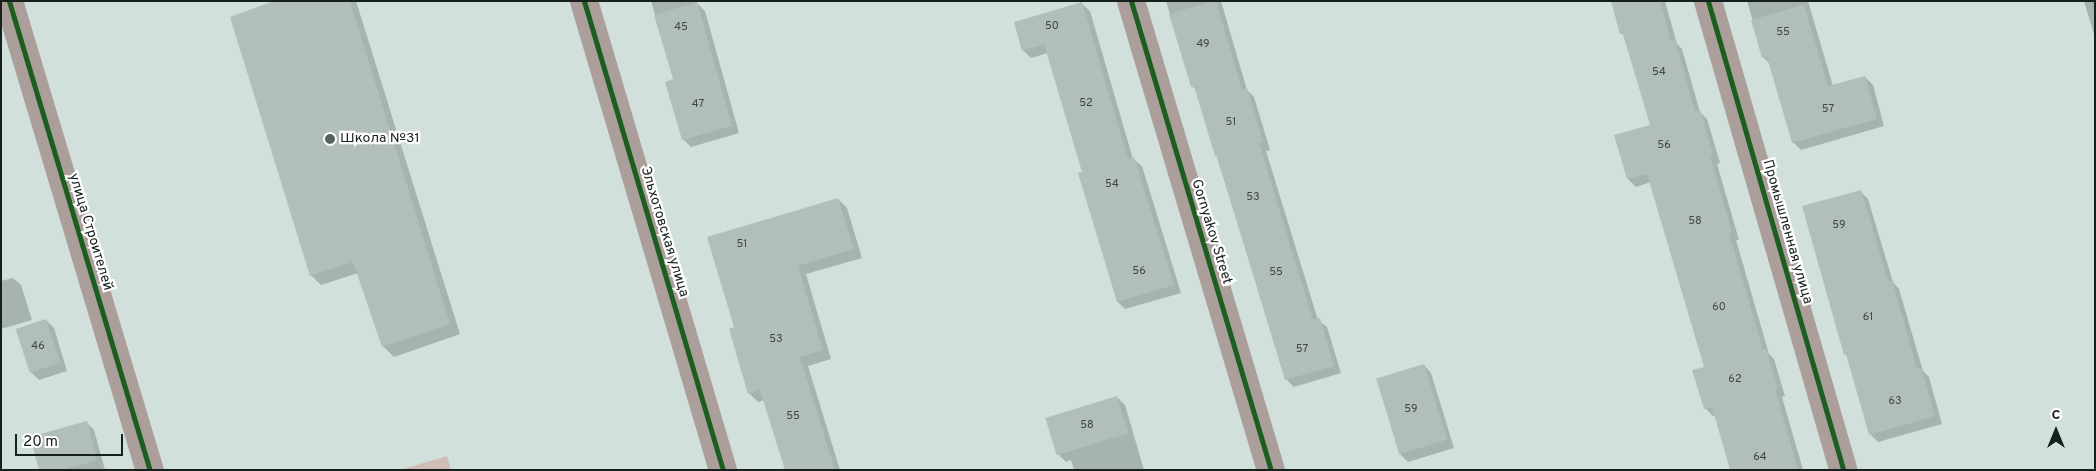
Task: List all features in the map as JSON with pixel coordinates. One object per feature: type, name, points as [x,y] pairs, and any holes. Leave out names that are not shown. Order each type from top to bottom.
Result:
[{"type":"street","name":"улица Строителей","points":[[9,1],[150,470]]},
{"type":"street","name":"Эльхотовская улица","points":[[584,1],[723,470]]},
{"type":"street","name":"Gornyakov Street","points":[[1131,1],[1271,470]]},
{"type":"street","name":"Промышленная улица","points":[[1708,1],[1843,470]]},
{"type":"shaded area","points":[[447,456],[451,470],[400,470]]},
{"type":"building","name":"Школа №31","points":[[274,1],[350,1],[450,324],[382,347],[353,262],[310,276],[230,17]]},
{"type":"building","points":[[1216,1],[1242,90],[1247,88],[1263,142],[1259,143],[1313,320],[1320,318],[1334,366],[1285,380],[1217,156],[1215,156],[1194,86],[1191,87],[1169,14]]},
{"type":"building","points":[[1611,1],[1660,1],[1671,41],[1675,40],[1695,112],[1700,110],[1713,155],[1710,156],[1732,232],[1729,233],[1763,350],[1766,349],[1778,388],[1775,389],[1798,470],[1730,470],[1712,407],[1704,409],[1692,370],[1704,367],[1647,174],[1627,179],[1614,135],[1650,125],[1623,34],[1620,34]]},
{"type":"building","points":[[697,2],[732,126],[682,140],[665,82],[673,79],[654,15]]},
{"type":"building","points":[[1082,2],[1128,159],[1134,157],[1174,285],[1117,302],[1078,173],[1082,172],[1044,44],[1022,51],[1014,22]]},
{"type":"building","points":[[1804,5],[1828,86],[1865,76],[1877,119],[1792,143],[1767,57],[1762,58],[1751,20]]},
{"type":"building","points":[[1861,190],[1888,281],[1892,280],[1917,369],[1921,368],[1935,416],[1869,435],[1846,354],[1844,355],[1802,206]]},
{"type":"building","points":[[838,198],[854,249],[798,266],[823,350],[800,357],[835,470],[785,470],[760,390],[748,394],[729,329],[734,327],[707,237]]},
{"type":"building","points":[[46,319],[60,363],[30,373],[16,329]]},
{"type":"building","points":[[1424,364],[1447,440],[1399,454],[1376,379]]},
{"type":"building","points":[[1117,396],[1128,433],[1057,455],[1045,418]]},
{"type":"building","points":[[87,421],[97,460],[63,470],[39,470],[30,437]]},
{"type":"cycle path","points":[[9,1],[150,470]]},
{"type":"cycle path","points":[[584,1],[723,470]]},
{"type":"cycle path","points":[[1131,1],[1271,470]]},
{"type":"cycle path","points":[[1708,1],[1843,470]]},
{"type":"place","name":"Школа №31","points":[[330,139]]}]
